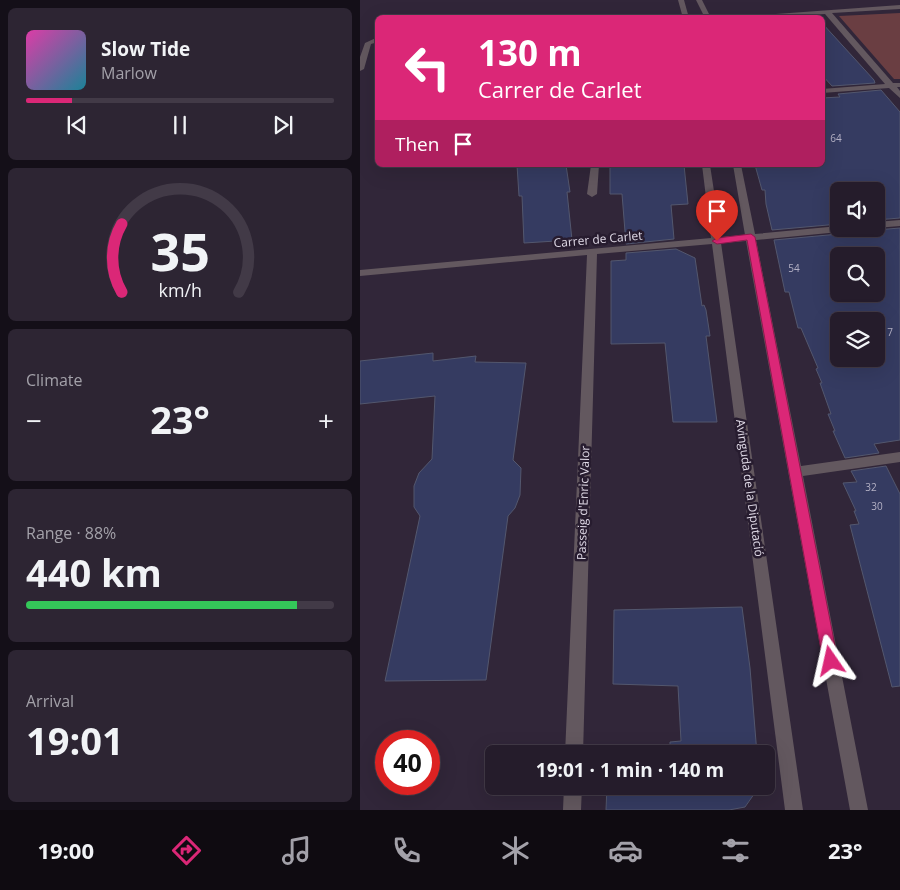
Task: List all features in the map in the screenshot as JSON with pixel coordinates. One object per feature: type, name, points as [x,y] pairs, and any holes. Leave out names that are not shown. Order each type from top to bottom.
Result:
[{"type":"street","points":[[681,0],[685,15]]},
{"type":"street","points":[[699,0],[706,15]]},
{"type":"street","points":[[876,0],[885,8]]},
{"type":"street","points":[[776,15],[900,7]]},
{"type":"street","points":[[826,12],[900,96]]},
{"type":"street","points":[[360,69],[368,43],[375,40]]},
{"type":"street","points":[[825,91],[900,85]]},
{"type":"street","points":[[592,194],[595,167]]},
{"type":"street","name":"Avinguda de la Diputació","points":[[706,167],[794,810]]},
{"type":"street","points":[[737,167],[859,810]]},
{"type":"street","points":[[885,224],[900,223]]},
{"type":"street","name":"Carrer de Carlet","points":[[360,273],[830,230]]},
{"type":"street","name":"Passeig d'Enric Valor","points":[[574,745],[592,252]]},
{"type":"street","points":[[795,472],[900,457]]},
{"type":"street","points":[[572,810],[573,795]]},
{"type":"shaded area","points":[[900,13],[900,79],[894,79],[839,16]]},
{"type":"building","points":[[825,26],[875,83],[832,86],[825,78]]},
{"type":"building","points":[[881,90],[900,112],[900,218],[885,219],[885,182],[830,182],[830,225],[772,230],[765,190],[762,190],[756,167],[825,167],[825,98],[840,97],[838,94]]},
{"type":"building","points":[[517,167],[566,167],[570,192],[567,192],[572,240],[524,243],[522,196],[519,196]]},
{"type":"building","points":[[610,167],[684,167],[688,204],[671,205],[674,239],[626,244],[622,194],[610,194]]},
{"type":"building","points":[[900,228],[900,440],[874,444],[879,453],[845,458],[833,431],[835,431],[828,414],[831,414],[816,369],[818,368],[801,328],[798,328],[789,292],[785,292],[774,240],[830,235],[830,237],[885,237],[885,229]]},
{"type":"building","points":[[676,249],[695,258],[702,306],[704,305],[706,310],[710,336],[706,336],[717,422],[673,422],[665,343],[611,344],[611,261],[626,260],[626,253]]},
{"type":"building","points":[[433,353],[433,361],[476,356],[475,362],[526,363],[513,460],[521,468],[520,495],[515,508],[508,516],[486,680],[385,681],[420,516],[414,507],[414,486],[419,473],[432,459],[435,396],[360,404],[360,361]]},
{"type":"building","points":[[886,466],[900,494],[900,686],[892,687],[850,525],[859,524],[854,511],[856,511],[843,483],[857,482],[851,471]]},
{"type":"building","points":[[742,607],[750,668],[756,745],[670,745],[670,742],[681,741],[678,686],[613,684],[614,610]]},
{"type":"building","points":[[607,795],[753,795],[745,807],[729,810],[606,810]]},
{"type":"route","points":[[717,241],[751,237],[831,661]]}]
